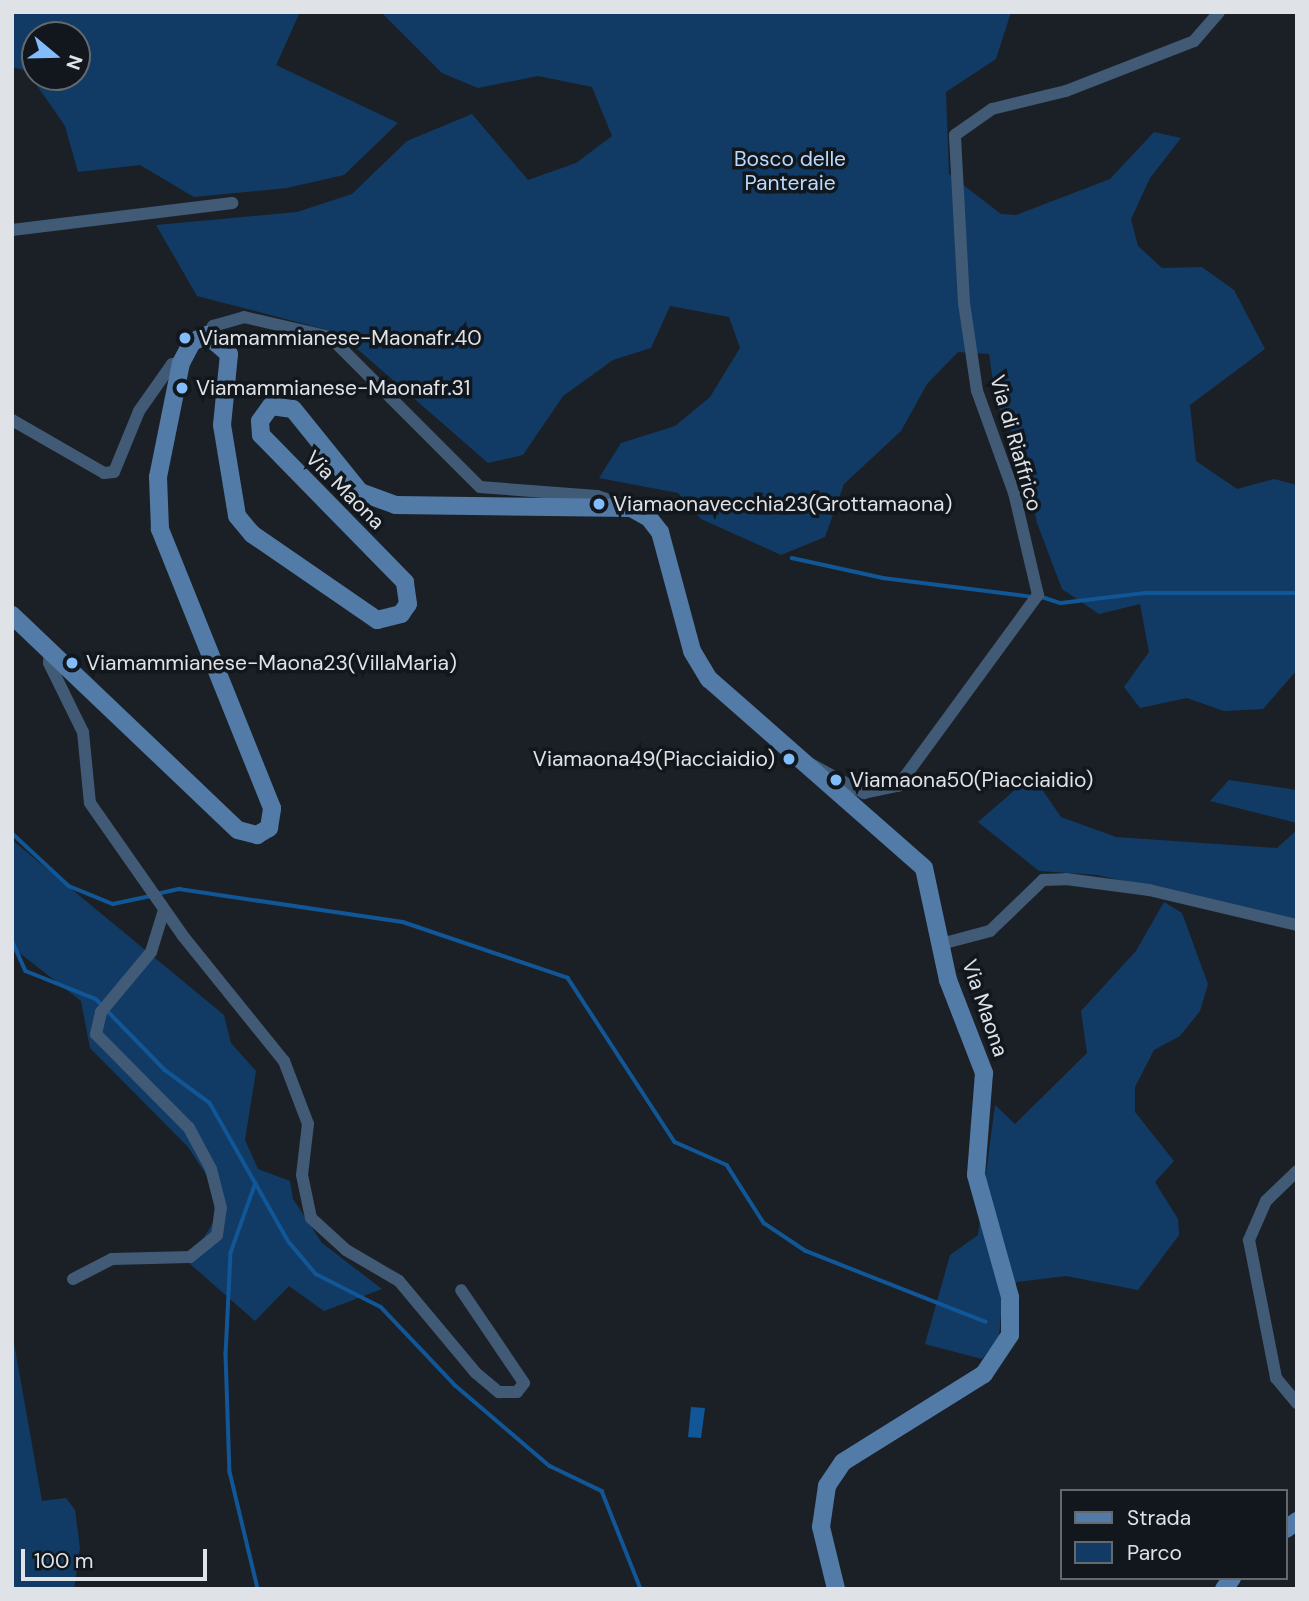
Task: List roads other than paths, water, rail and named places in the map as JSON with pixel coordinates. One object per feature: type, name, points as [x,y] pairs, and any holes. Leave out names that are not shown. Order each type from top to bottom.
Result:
[{"type":"main road","name":"Via Maona","points":[[12,615],[238,830],[254,836],[269,828],[272,808],[160,529],[158,477],[181,363],[192,342],[207,335],[229,354],[222,425],[237,516],[252,534],[377,620],[401,614],[408,604],[405,582],[261,435],[260,421],[271,406],[293,409],[360,492],[395,505],[631,508],[660,532],[692,651],[709,679],[809,763],[924,868],[941,944],[984,1073],[976,1175],[1010,1297],[1010,1335],[984,1374],[837,1470],[827,1486],[821,1527],[836,1589]]},
{"type":"street","name":"Via di Riaffrico","points":[[809,763],[864,793],[898,786],[1038,595],[1014,493],[977,391],[964,303],[955,135],[992,109],[1066,91],[1194,41],[1219,12]]},
{"type":"street","points":[[12,230],[232,203]]},
{"type":"street","name":"Via Maona","points":[[207,335],[213,326],[244,317],[330,337],[436,439],[480,487],[597,496],[631,508]]},
{"type":"street","points":[[12,420],[104,473],[114,472],[139,411],[173,365],[181,363]]},
{"type":"street","points":[[50,651],[49,663],[83,732],[90,803],[164,910],[284,1061],[308,1124],[302,1175],[311,1218],[346,1250],[399,1281],[476,1373],[499,1392],[517,1392],[524,1382],[461,1290]]},
{"type":"street","points":[[941,944],[990,931],[1043,880],[1149,890],[1297,925]]},
{"type":"street","points":[[73,1279],[112,1259],[190,1257],[217,1235],[221,1208],[212,1169],[189,1128],[96,1034],[101,1012],[151,952],[164,910]]},
{"type":"street","points":[[1297,1171],[1266,1201],[1249,1240],[1276,1378],[1297,1404]]},
{"type":"waterway","points":[[792,558],[883,578],[1034,597]]},
{"type":"waterway","points":[[1042,597],[1061,603],[1145,593],[1297,593]]},
{"type":"waterway","points":[[12,833],[69,886],[113,904],[150,896]]},
{"type":"waterway","points":[[157,894],[179,889],[403,922],[568,978],[675,1142],[727,1165],[764,1223],[806,1251],[986,1322]]},
{"type":"waterway","points":[[12,940],[26,971],[96,999],[165,1070],[210,1103],[289,1242],[316,1274],[381,1307],[455,1385],[550,1466],[602,1491],[641,1589]]},
{"type":"waterway","points":[[256,1183],[231,1253],[226,1354],[230,1472],[258,1589]]},
{"type":"place","name":"Viamammianese-Maonafr.40","points":[[185,338]]},
{"type":"place","name":"Viamammianese-Maonafr.31","points":[[182,388]]},
{"type":"place","name":"Viamaonavecchia23(Grottamaona)","points":[[599,504]]},
{"type":"place","name":"Viamammianese-Maona23(VillaMaria)","points":[[72,663]]},
{"type":"place","name":"Viamaona49(Piacciaidio)","points":[[789,759]]},
{"type":"place","name":"Viamaona50(Piacciaidio)","points":[[836,780]]},
{"type":"park label","name":"Bosco delle Panteraie","points":[[790,171]]}]
